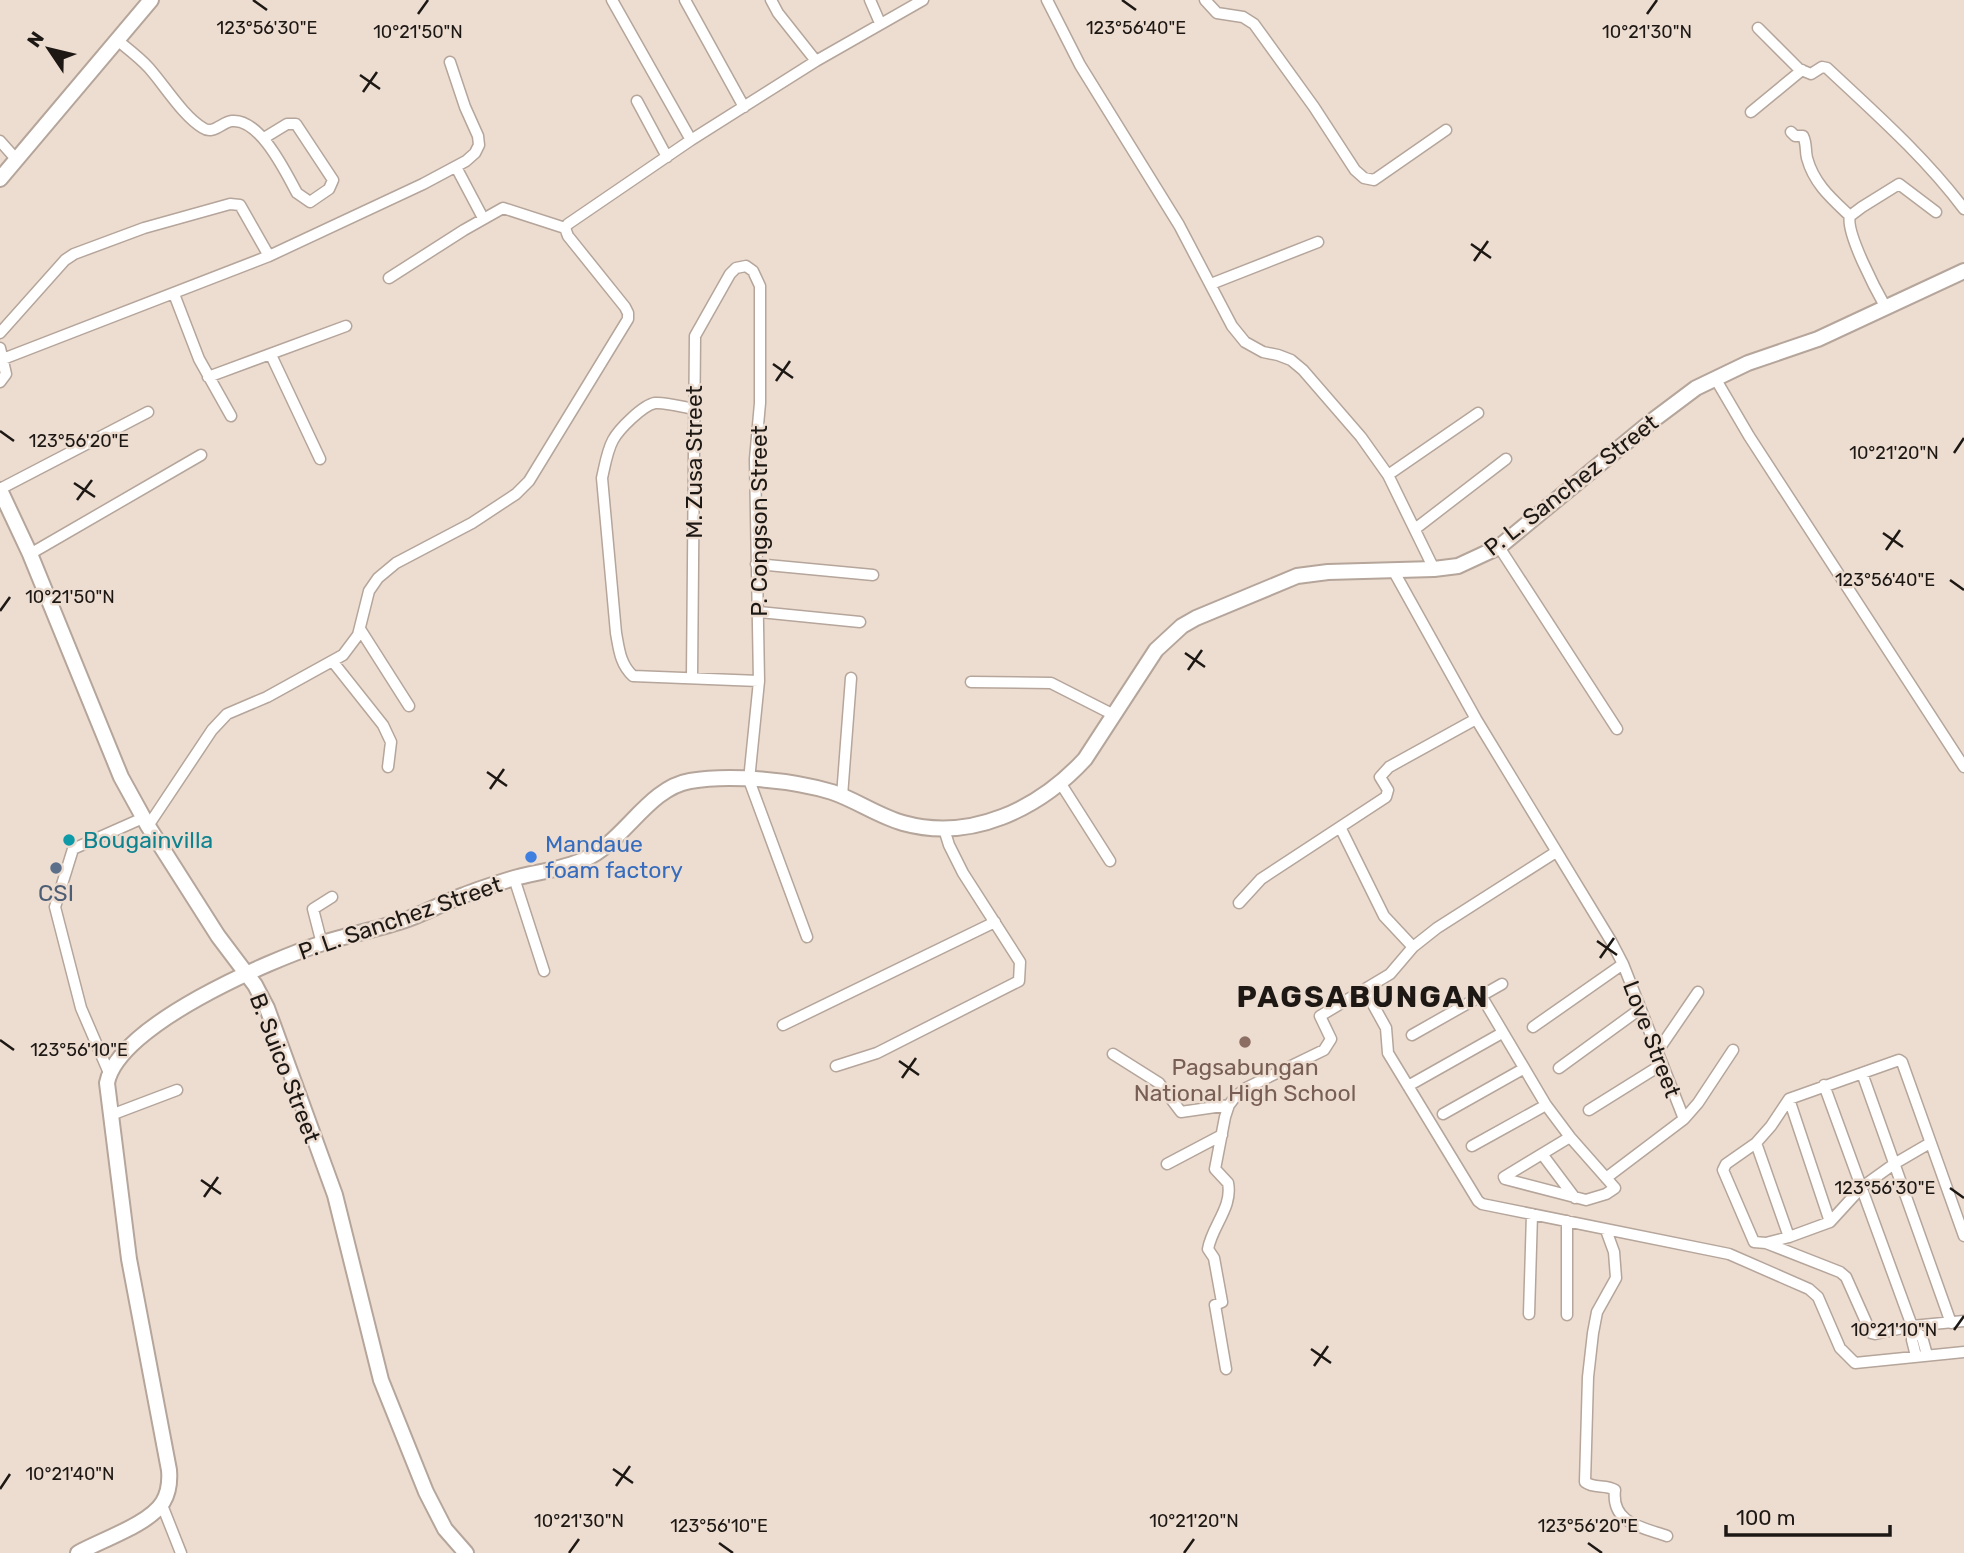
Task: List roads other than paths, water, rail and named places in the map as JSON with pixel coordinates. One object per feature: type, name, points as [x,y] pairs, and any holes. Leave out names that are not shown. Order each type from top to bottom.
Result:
[{"type":"street","points":[[0,179],[151,0]]},
{"type":"street","points":[[612,0],[691,140]]},
{"type":"street","points":[[685,0],[744,107]]},
{"type":"street","points":[[771,0],[816,61]]},
{"type":"street","points":[[870,0],[880,23]]},
{"type":"street","points":[[565,228],[568,223],[691,140],[816,61],[923,0]]},
{"type":"street","points":[[1046,0],[1080,65],[1179,225],[1232,326],[1245,342],[1263,352],[1291,360],[1303,370],[1362,436],[1388,475],[1434,569]]},
{"type":"street","points":[[1205,0],[1217,13],[1243,17],[1254,24],[1314,107],[1355,170],[1364,178],[1374,180],[1446,130]]},
{"type":"street","points":[[1758,28],[1801,70],[1811,74],[1822,66],[1827,68],[1918,154],[1964,208]]},
{"type":"street","points":[[117,40],[148,66],[204,130],[212,131],[231,121],[241,122],[264,138],[304,200],[310,202],[329,189],[333,180],[296,124],[287,124],[264,138]]},
{"type":"street","points":[[3,359],[269,256],[466,161],[479,145],[478,136],[450,62]]},
{"type":"street","points":[[1751,112],[1801,70]]},
{"type":"street","points":[[637,101],[667,157]]},
{"type":"street","points":[[1791,132],[1795,136],[1803,136],[1807,145],[1807,158],[1821,188],[1850,216]]},
{"type":"street","points":[[0,141],[16,159]]},
{"type":"street","points":[[456,167],[483,218]]},
{"type":"street","points":[[1886,308],[1867,274],[1849,227],[1850,216],[1899,184],[1936,212]]},
{"type":"street","points":[[0,333],[65,260],[74,254],[145,228],[218,207],[240,205],[269,256]]},
{"type":"street","points":[[78,1553],[146,1518],[162,1505],[169,1489],[169,1470],[129,1259],[107,1083],[109,1073],[81,1008],[55,907],[73,849],[145,822],[212,730],[227,714],[267,697],[333,662],[350,648],[360,629],[369,591],[378,578],[396,563],[472,523],[516,494],[529,481],[628,319],[625,307],[576,247],[565,228],[503,208],[389,278]]},
{"type":"street","points":[[1210,284],[1318,242]]},
{"type":"street","name":"M. Zusa Street","points":[[692,678],[695,336],[730,274],[736,268],[746,266]]},
{"type":"street","name":"P. Congson Street","points":[[746,266],[753,271],[760,286],[760,403],[755,459],[760,681],[749,780]]},
{"type":"street","name":"P. L. Sanchez Street","points":[[109,1073],[134,1042],[198,999],[246,973],[322,944],[408,919],[466,894],[514,878],[573,864],[596,853],[674,786],[702,779],[783,782],[842,796],[901,822],[957,829],[995,820],[1034,803],[1061,783],[1085,759],[1156,650],[1175,631],[1196,618],[1297,576],[1458,566],[1499,548],[1652,421],[1696,388],[1748,363],[1818,339],[1964,271]]},
{"type":"street","points":[[174,294],[199,359],[231,416]]},
{"type":"street","points":[[208,377],[346,326]]},
{"type":"street","points":[[0,348],[6,374],[0,382]]},
{"type":"street","points":[[271,355],[320,459]]},
{"type":"street","points":[[1715,378],[1749,436],[1964,767]]},
{"type":"street","points":[[694,409],[654,403],[628,421],[613,439],[602,478],[616,633],[621,658],[626,670],[633,676],[760,681]]},
{"type":"street","points":[[0,490],[148,412]]},
{"type":"street","points":[[1388,475],[1478,413]]},
{"type":"street","points":[[30,554],[201,455]]},
{"type":"street","points":[[1415,528],[1506,459]]},
{"type":"street","name":"B. Suico Street","points":[[0,490],[30,554],[121,776],[145,822],[267,1008],[335,1195],[375,1365],[398,1428],[445,1529],[466,1553]]},
{"type":"street","points":[[1499,548],[1617,729]]},
{"type":"street","points":[[756,564],[873,575]]},
{"type":"street","name":"Love Street","points":[[1393,570],[1476,719],[1623,964],[1684,1119]]},
{"type":"street","points":[[760,612],[860,622]]},
{"type":"street","points":[[360,629],[409,706]]},
{"type":"street","points":[[333,662],[383,725],[391,742],[388,767]]},
{"type":"street","points":[[842,796],[851,678]]},
{"type":"street","points":[[971,682],[1051,682],[1114,715]]},
{"type":"street","points":[[1239,903],[1261,879],[1387,795],[1388,790],[1380,779],[1389,767],[1476,719]]},
{"type":"street","points":[[749,780],[807,937]]},
{"type":"street","points":[[1061,783],[1110,861]]},
{"type":"street","points":[[1340,827],[1384,916],[1413,947]]},
{"type":"street","points":[[836,1066],[877,1053],[1019,981],[1020,962],[963,873],[944,829]]},
{"type":"street","points":[[1226,1369],[1215,1305],[1222,1302],[1214,1258],[1208,1249],[1210,1237],[1228,1203],[1228,1183],[1216,1169],[1229,1105],[1246,1088],[1324,1050],[1331,1040],[1320,1016],[1390,974],[1413,947],[1437,928],[1556,852]]},
{"type":"street","points":[[514,878],[544,971]]},
{"type":"street","points":[[322,944],[313,909],[332,897]]},
{"type":"street","points":[[783,1025],[995,922]]},
{"type":"street","points":[[1533,1027],[1623,964]]},
{"type":"street","points":[[1412,1035],[1502,984]]},
{"type":"street","points":[[1365,990],[1386,1028],[1388,1053],[1482,1204],[1728,1254],[1809,1289],[1818,1297],[1840,1348],[1855,1363],[1964,1352]]},
{"type":"street","points":[[1657,1052],[1698,992]]},
{"type":"street","points":[[1482,997],[1546,1105],[1615,1188],[1595,1198],[1576,1199],[1506,1181],[1504,1177],[1570,1137]]},
{"type":"street","points":[[1559,1068],[1640,1009]]},
{"type":"street","points":[[1408,1086],[1502,1033]]},
{"type":"street","points":[[1606,1178],[1684,1119],[1698,1103],[1733,1050]]},
{"type":"street","points":[[1113,1054],[1159,1083],[1181,1112],[1229,1105]]},
{"type":"street","points":[[1964,1236],[1902,1062],[1895,1060],[1789,1099],[1756,1143],[1726,1164],[1723,1170],[1754,1242],[1766,1243],[1840,1272],[1846,1277],[1871,1333],[1964,1321]]},
{"type":"street","points":[[1589,1110],[1661,1065]]},
{"type":"street","points":[[1443,1114],[1523,1069]]},
{"type":"street","points":[[1862,1073],[1951,1323]]},
{"type":"street","points":[[1824,1085],[1913,1328],[1912,1340],[1916,1356]]},
{"type":"street","points":[[111,1115],[177,1090]]},
{"type":"street","points":[[1789,1099],[1830,1222]]},
{"type":"street","points":[[1472,1146],[1546,1105]]},
{"type":"street","points":[[1167,1164],[1222,1135]]},
{"type":"street","points":[[1756,1143],[1789,1237]]},
{"type":"street","points":[[1766,1243],[1830,1222],[1862,1187],[1930,1143]]},
{"type":"street","points":[[1542,1154],[1576,1199]]},
{"type":"street","points":[[1529,1314],[1532,1213]]},
{"type":"street","points":[[1567,1222],[1567,1315]]},
{"type":"street","points":[[1606,1230],[1614,1252],[1616,1278],[1597,1312],[1593,1333],[1588,1377],[1585,1482],[1592,1486],[1611,1487],[1615,1490],[1616,1510],[1625,1520],[1667,1536]]},
{"type":"street","points":[[1913,1328],[1922,1336],[1927,1355]]},
{"type":"street","points":[[162,1505],[181,1553]]},
{"type":"place","name":"Bougainvilla","points":[[69,840]]},
{"type":"place","name":"Mandaue foam factory","points":[[531,857]]},
{"type":"place","name":"CSI","points":[[56,868]]},
{"type":"place","name":"Pagsabungan National High School","points":[[1245,1042]]},
{"type":"district","name":"PAGSABUNGAN","points":[[1363,997]]}]
